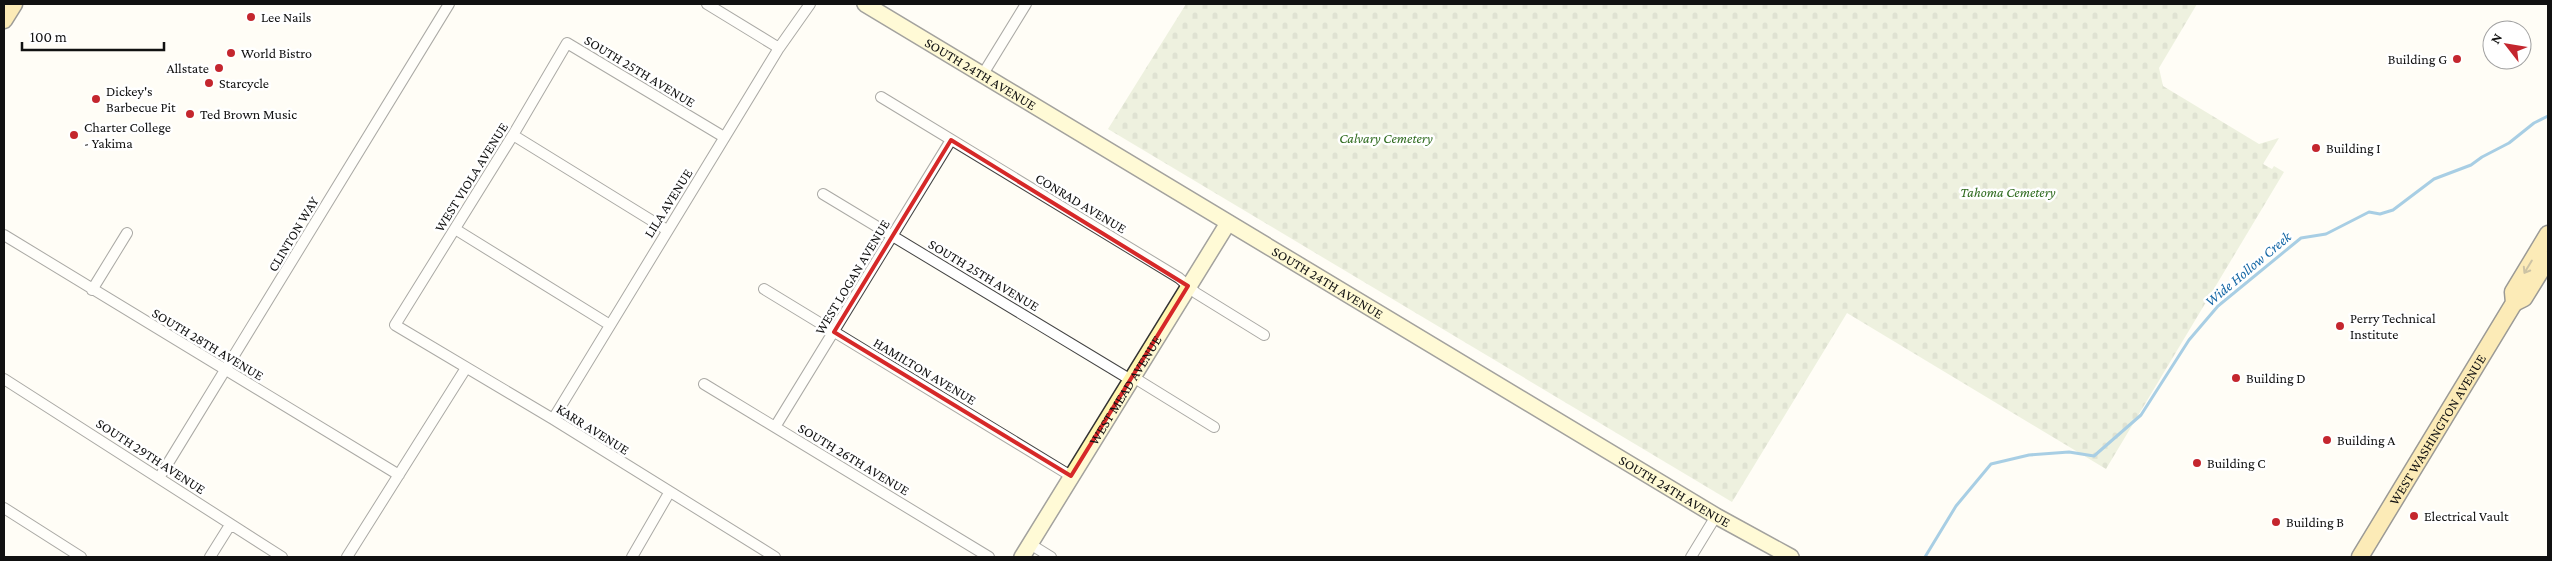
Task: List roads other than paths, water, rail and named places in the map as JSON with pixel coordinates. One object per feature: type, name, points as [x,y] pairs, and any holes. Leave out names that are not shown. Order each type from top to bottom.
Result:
[{"type":"main road","points":[[4,20],[14,4]]},
{"type":"main road","name":"WEST WASHINGTON AVENUE","points":[[2514,303],[2513,292],[2548,234]]},
{"type":"main road","name":"WEST WASHINGTON AVENUE","points":[[2360,557],[2514,303],[2524,298],[2548,259]]},
{"type":"street","name":"CLINTON WAY","points":[[159,478],[450,4]]},
{"type":"street","points":[[707,4],[779,48]]},
{"type":"street","name":"LILA AVENUE","points":[[553,419],[779,48],[810,4]]},
{"type":"street","name":"SOUTH 24TH AVENUE","points":[[865,4],[1716,516],[1791,557]]},
{"type":"street","points":[[983,74],[1026,4]]},
{"type":"street","name":"WEST VIOLA AVENUE","points":[[395,325],[514,135],[568,43]]},
{"type":"street","name":"SOUTH 25TH AVENUE","points":[[568,43],[724,137]]},
{"type":"street","name":"CONRAD AVENUE","points":[[881,97],[1188,286],[1264,335]]},
{"type":"street","points":[[514,135],[667,230]]},
{"type":"street","name":"WEST LOGAN AVENUE","points":[[775,427],[951,140]]},
{"type":"street","name":"SOUTH 25TH AVENUE","points":[[823,194],[1214,427]]},
{"type":"street","name":"WEST MEAD AVENUE","points":[[1022,557],[1228,223]]},
{"type":"street","points":[[455,229],[610,325]]},
{"type":"street","points":[[92,290],[127,233]]},
{"type":"street","name":"SOUTH 28TH AVENUE","points":[[4,235],[399,475]]},
{"type":"street","name":"HAMILTON AVENUE","points":[[764,289],[1071,476]]},
{"type":"street","name":"KARR AVENUE","points":[[395,325],[553,419],[669,493],[775,557]]},
{"type":"street","points":[[347,557],[466,368]]},
{"type":"street","name":"SOUTH 29TH AVENUE","points":[[4,379],[282,557]]},
{"type":"street","name":"SOUTH 26TH AVENUE","points":[[704,384],[989,557]]},
{"type":"street","points":[[632,557],[669,493]]},
{"type":"street","points":[[4,508],[81,557]]},
{"type":"street","points":[[1691,557],[1716,516]]},
{"type":"street","points":[[210,557],[230,525]]},
{"type":"street","points":[[1030,544],[1051,557]]},
{"type":"waterway","name":"Wide Hollow Creek","points":[[1925,557],[1956,506],[1991,464],[2029,455],[2069,452],[2094,456],[2141,415],[2189,340],[2218,306],[2301,238],[2326,234],[2369,212],[2380,214],[2393,210],[2434,179],[2471,165],[2509,143],[2534,123],[2548,116]]},
{"type":"place","name":"Lee Nails","points":[[251,17]]},
{"type":"place","name":"World Bistro","points":[[231,53]]},
{"type":"place","name":"Building G","points":[[2457,59]]},
{"type":"place","name":"Allstate","points":[[219,68]]},
{"type":"place","name":"Starcycle","points":[[209,83]]},
{"type":"place","name":"Dickey's Barbecue Pit","points":[[96,99]]},
{"type":"place","name":"Ted Brown Music","points":[[190,114]]},
{"type":"place","name":"Charter College - Yakima","points":[[74,135]]},
{"type":"place","name":"Building I","points":[[2316,148]]},
{"type":"place","name":"Perry Technical Institute","points":[[2340,326]]},
{"type":"place","name":"Building D","points":[[2236,378]]},
{"type":"place","name":"Building A","points":[[2327,440]]},
{"type":"place","name":"Building C","points":[[2197,463]]},
{"type":"place","name":"Electrical Vault","points":[[2414,516]]},
{"type":"place","name":"Building B","points":[[2276,522]]},
{"type":"park label","name":"Calvary Cemetery","points":[[1386,138]]},
{"type":"park label","name":"Tahoma Cemetery","points":[[2008,192]]}]
